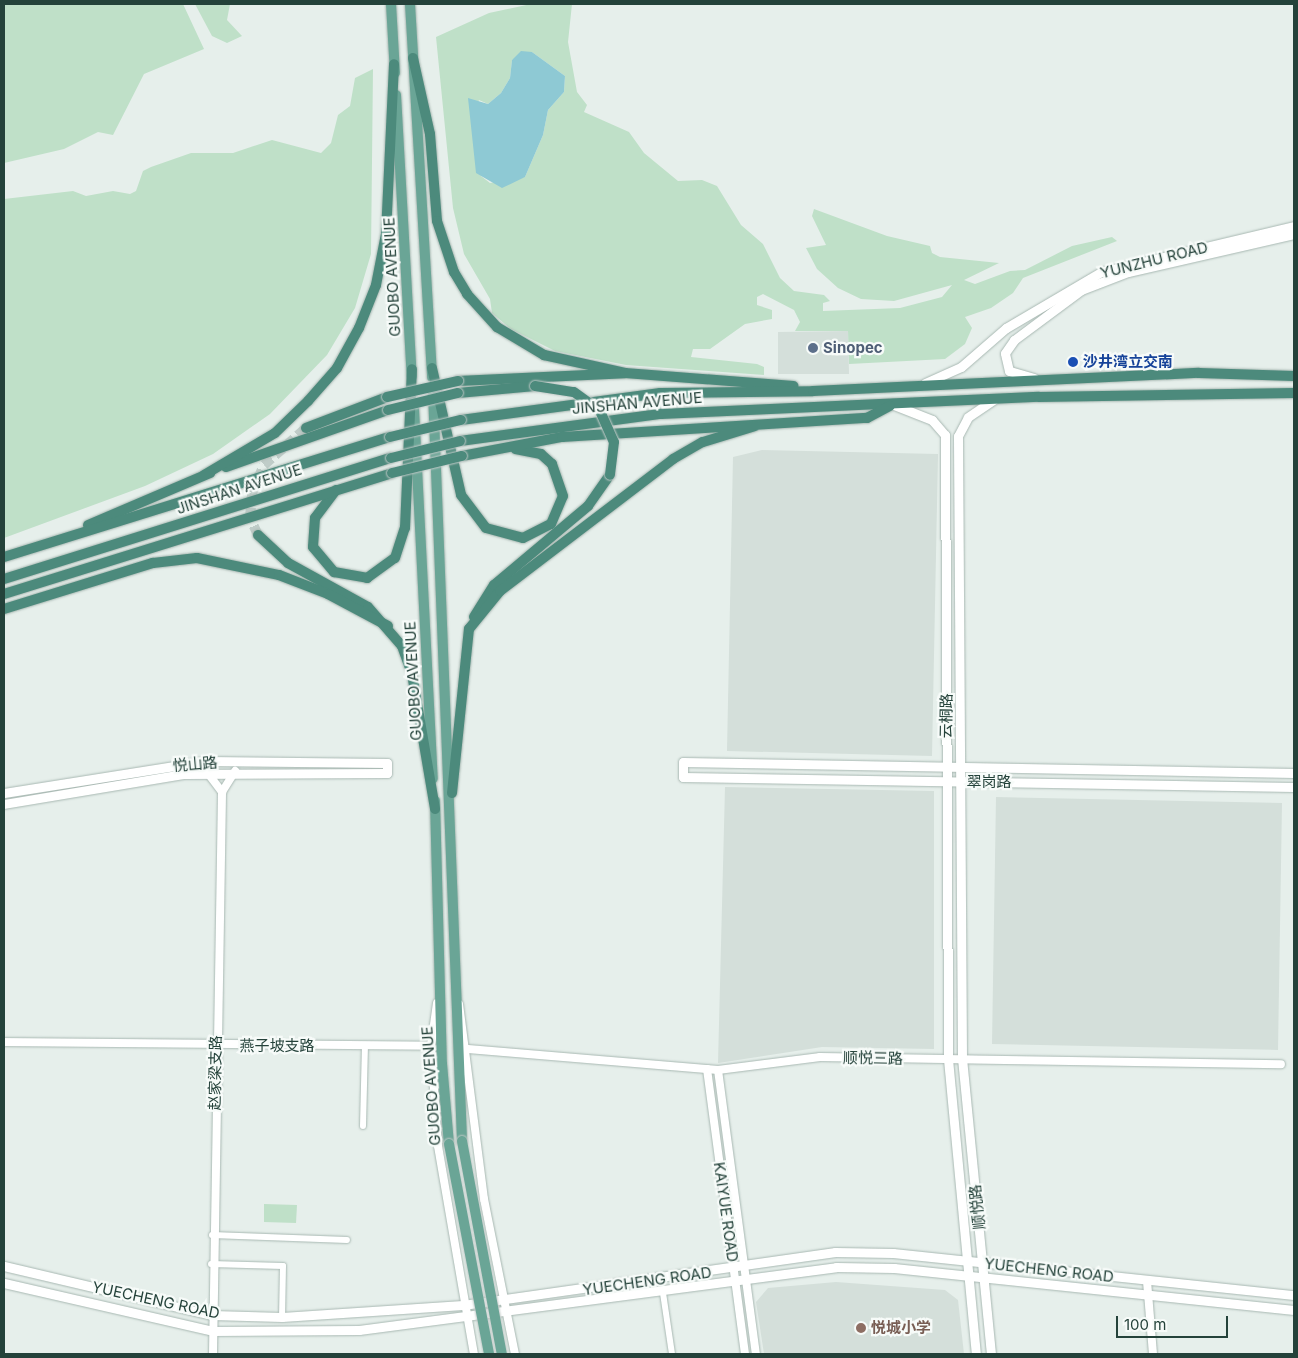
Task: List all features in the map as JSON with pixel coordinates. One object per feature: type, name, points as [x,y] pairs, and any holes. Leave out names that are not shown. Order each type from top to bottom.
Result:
[{"type":"highway","points":[[413,58],[430,134],[437,221],[454,272],[467,294],[498,327],[544,355],[626,373]]},
{"type":"highway","points":[[204,475],[275,433],[308,402],[337,368],[359,328],[376,284],[386,234],[394,64]]},
{"type":"highway","points":[[432,368],[453,473],[472,514],[504,536],[538,534],[560,512],[560,478],[541,454],[504,448]]},
{"type":"highway","points":[[337,490],[315,518],[313,547],[334,572],[350,578],[367,578],[395,558],[404,528],[412,369]]},
{"type":"highway","points":[[306,428],[387,397],[458,381],[626,373],[838,389]]},
{"type":"highway","name":"JINSHAN AVENUE","points":[[4,558],[390,437],[461,420],[660,393],[838,389],[1034,378],[1199,373],[1294,376]]},
{"type":"highway","points":[[51,542],[204,475],[388,410],[458,393],[534,386],[574,392],[600,411],[614,442],[610,475],[588,506],[494,585],[469,629],[452,793]]},
{"type":"highway","name":"JINSHAN AVENUE","points":[[4,579],[391,458],[460,441],[661,414],[996,398],[1294,393]]},
{"type":"highway","points":[[4,594],[392,473],[462,456],[504,448],[653,429],[755,426],[867,418],[893,404]]},
{"type":"highway","points":[[469,629],[500,591],[673,459],[703,442],[755,426]]},
{"type":"highway","points":[[258,536],[271,551],[343,591],[388,626],[412,674],[435,809]]},
{"type":"highway","points":[[4,609],[153,563],[198,558],[279,574],[388,626]]},
{"type":"main road","name":"GUOBO AVENUE","points":[[391,4],[435,809],[439,984],[449,1144],[489,1354]]},
{"type":"main road","name":"GUOBO AVENUE","points":[[410,4],[432,368],[452,793],[454,986],[462,1142],[502,1354]]},
{"type":"main road","name":"YUNZHU ROAD","points":[[925,383],[960,367],[1006,328],[1101,272],[1294,226]]},
{"type":"main road","name":"YUNZHU ROAD","points":[[1034,378],[1009,371],[1005,353],[1014,340],[1081,290],[1128,272],[1294,234]]},
{"type":"main road","name":"云桐路","points":[[962,1059],[958,768],[958,436],[968,416],[996,398]]},
{"type":"main road","name":"云桐路","points":[[893,404],[932,420],[945,436],[948,1059]]},
{"type":"main road","name":"悦山路","points":[[4,793],[207,761],[387,768],[207,772],[4,804]]},
{"type":"main road","name":"翠岗路","points":[[1294,773],[683,762],[683,777],[1294,787]]},
{"type":"main road","name":"顺悦路","points":[[948,1059],[976,1354]]},
{"type":"main road","name":"顺悦路","points":[[962,1059],[991,1354]]},
{"type":"main road","name":"YUECHENG ROAD","points":[[4,1266],[212,1315],[282,1317],[463,1305],[744,1268],[835,1252],[982,1262],[1147,1281],[1294,1295]]},
{"type":"main road","name":"YUECHENG ROAD","points":[[4,1283],[213,1331],[360,1330],[507,1314],[746,1282],[836,1267],[984,1278],[1148,1298],[1294,1310]]},
{"type":"street","points":[[207,772],[222,792],[235,771]]},
{"type":"street","name":"赵家梁支路","points":[[213,1354],[211,1264],[222,792]]},
{"type":"street","points":[[439,984],[431,1046],[438,1146],[463,1305],[474,1354]]},
{"type":"street","points":[[454,986],[468,1049],[475,1140],[515,1354]]},
{"type":"street","name":"燕子坡支路","points":[[4,1042],[215,1046],[431,1046]]},
{"type":"street","points":[[363,1126],[366,1046]]},
{"type":"street","name":"顺悦三路","points":[[468,1049],[718,1070],[820,1056],[1281,1064]]},
{"type":"street","name":"KAIYUE ROAD","points":[[707,1069],[746,1354]]},
{"type":"street","name":"KAIYUE ROAD","points":[[718,1070],[756,1354]]},
{"type":"street","points":[[212,1235],[347,1240]]},
{"type":"street","points":[[211,1264],[283,1266],[282,1317]]},
{"type":"street","points":[[1147,1281],[1153,1354]]},
{"type":"street","points":[[663,1293],[672,1354]]},
{"type":"shaded area","name":"Sinopec","points":[[848,331],[849,374],[778,374],[778,332]]},
{"type":"shaded area","points":[[762,450],[938,454],[932,756],[727,751],[733,457]]},
{"type":"shaded area","points":[[725,787],[934,791],[934,1049],[822,1047],[718,1063]]},
{"type":"shaded area","points":[[996,797],[1282,803],[1278,1050],[992,1044]]},
{"type":"shaded area","name":"悦城小学","points":[[836,1282],[945,1290],[958,1300],[964,1354],[764,1354],[756,1302],[768,1288]]},
{"type":"green space","points":[[4,4],[183,4],[204,49],[144,74],[113,135],[98,132],[64,149],[4,163]]},
{"type":"green space","points":[[195,4],[230,4],[227,20],[242,36],[227,43],[212,36]]},
{"type":"green space","points":[[531,4],[572,4],[568,42],[577,92],[587,105],[584,112],[629,132],[644,153],[678,181],[702,180],[717,186],[741,225],[763,244],[780,278],[794,291],[824,295],[830,301],[823,303],[823,311],[900,308],[942,297],[952,285],[894,301],[861,299],[838,288],[817,269],[806,248],[826,245],[812,216],[814,209],[887,236],[930,246],[932,253],[940,257],[999,263],[964,280],[975,284],[1010,271],[1025,270],[1072,246],[1112,237],[1117,241],[1023,278],[1013,293],[991,308],[965,317],[972,328],[965,344],[945,359],[849,364],[848,331],[795,331],[800,322],[794,310],[763,294],[757,297],[757,305],[772,310],[772,319],[745,324],[710,349],[693,349],[691,357],[757,364],[764,367],[764,375],[626,365],[555,351],[511,329],[492,313],[490,299],[464,254],[453,208],[436,37],[489,13]],"holes":[[[532,52],[565,76],[564,92],[548,110],[543,135],[525,177],[490,183],[481,176],[471,120],[479,100],[488,104],[501,93],[510,78],[512,60]]]},
{"type":"green space","points":[[373,69],[371,254],[355,308],[327,355],[270,414],[213,454],[145,486],[4,538],[4,199],[73,191],[86,196],[113,191],[130,194],[136,191],[143,171],[151,167],[191,153],[233,153],[272,140],[321,153],[331,143],[338,115],[350,106],[355,78]]},
{"type":"green space","points":[[264,1204],[297,1205],[296,1223],[264,1222]]},
{"type":"water","points":[[521,51],[532,52],[565,76],[564,92],[548,110],[543,135],[525,177],[502,188],[476,173],[468,98],[488,104],[501,93],[510,78],[512,60]]},
{"type":"tunnel","points":[[258,535],[250,518],[252,493],[264,465],[306,428]]},
{"type":"place","name":"Sinopec","points":[[813,348]]},
{"type":"place","name":"沙井湾立交南","points":[[1073,362]]},
{"type":"place","name":"悦城小学","points":[[861,1328]]}]
